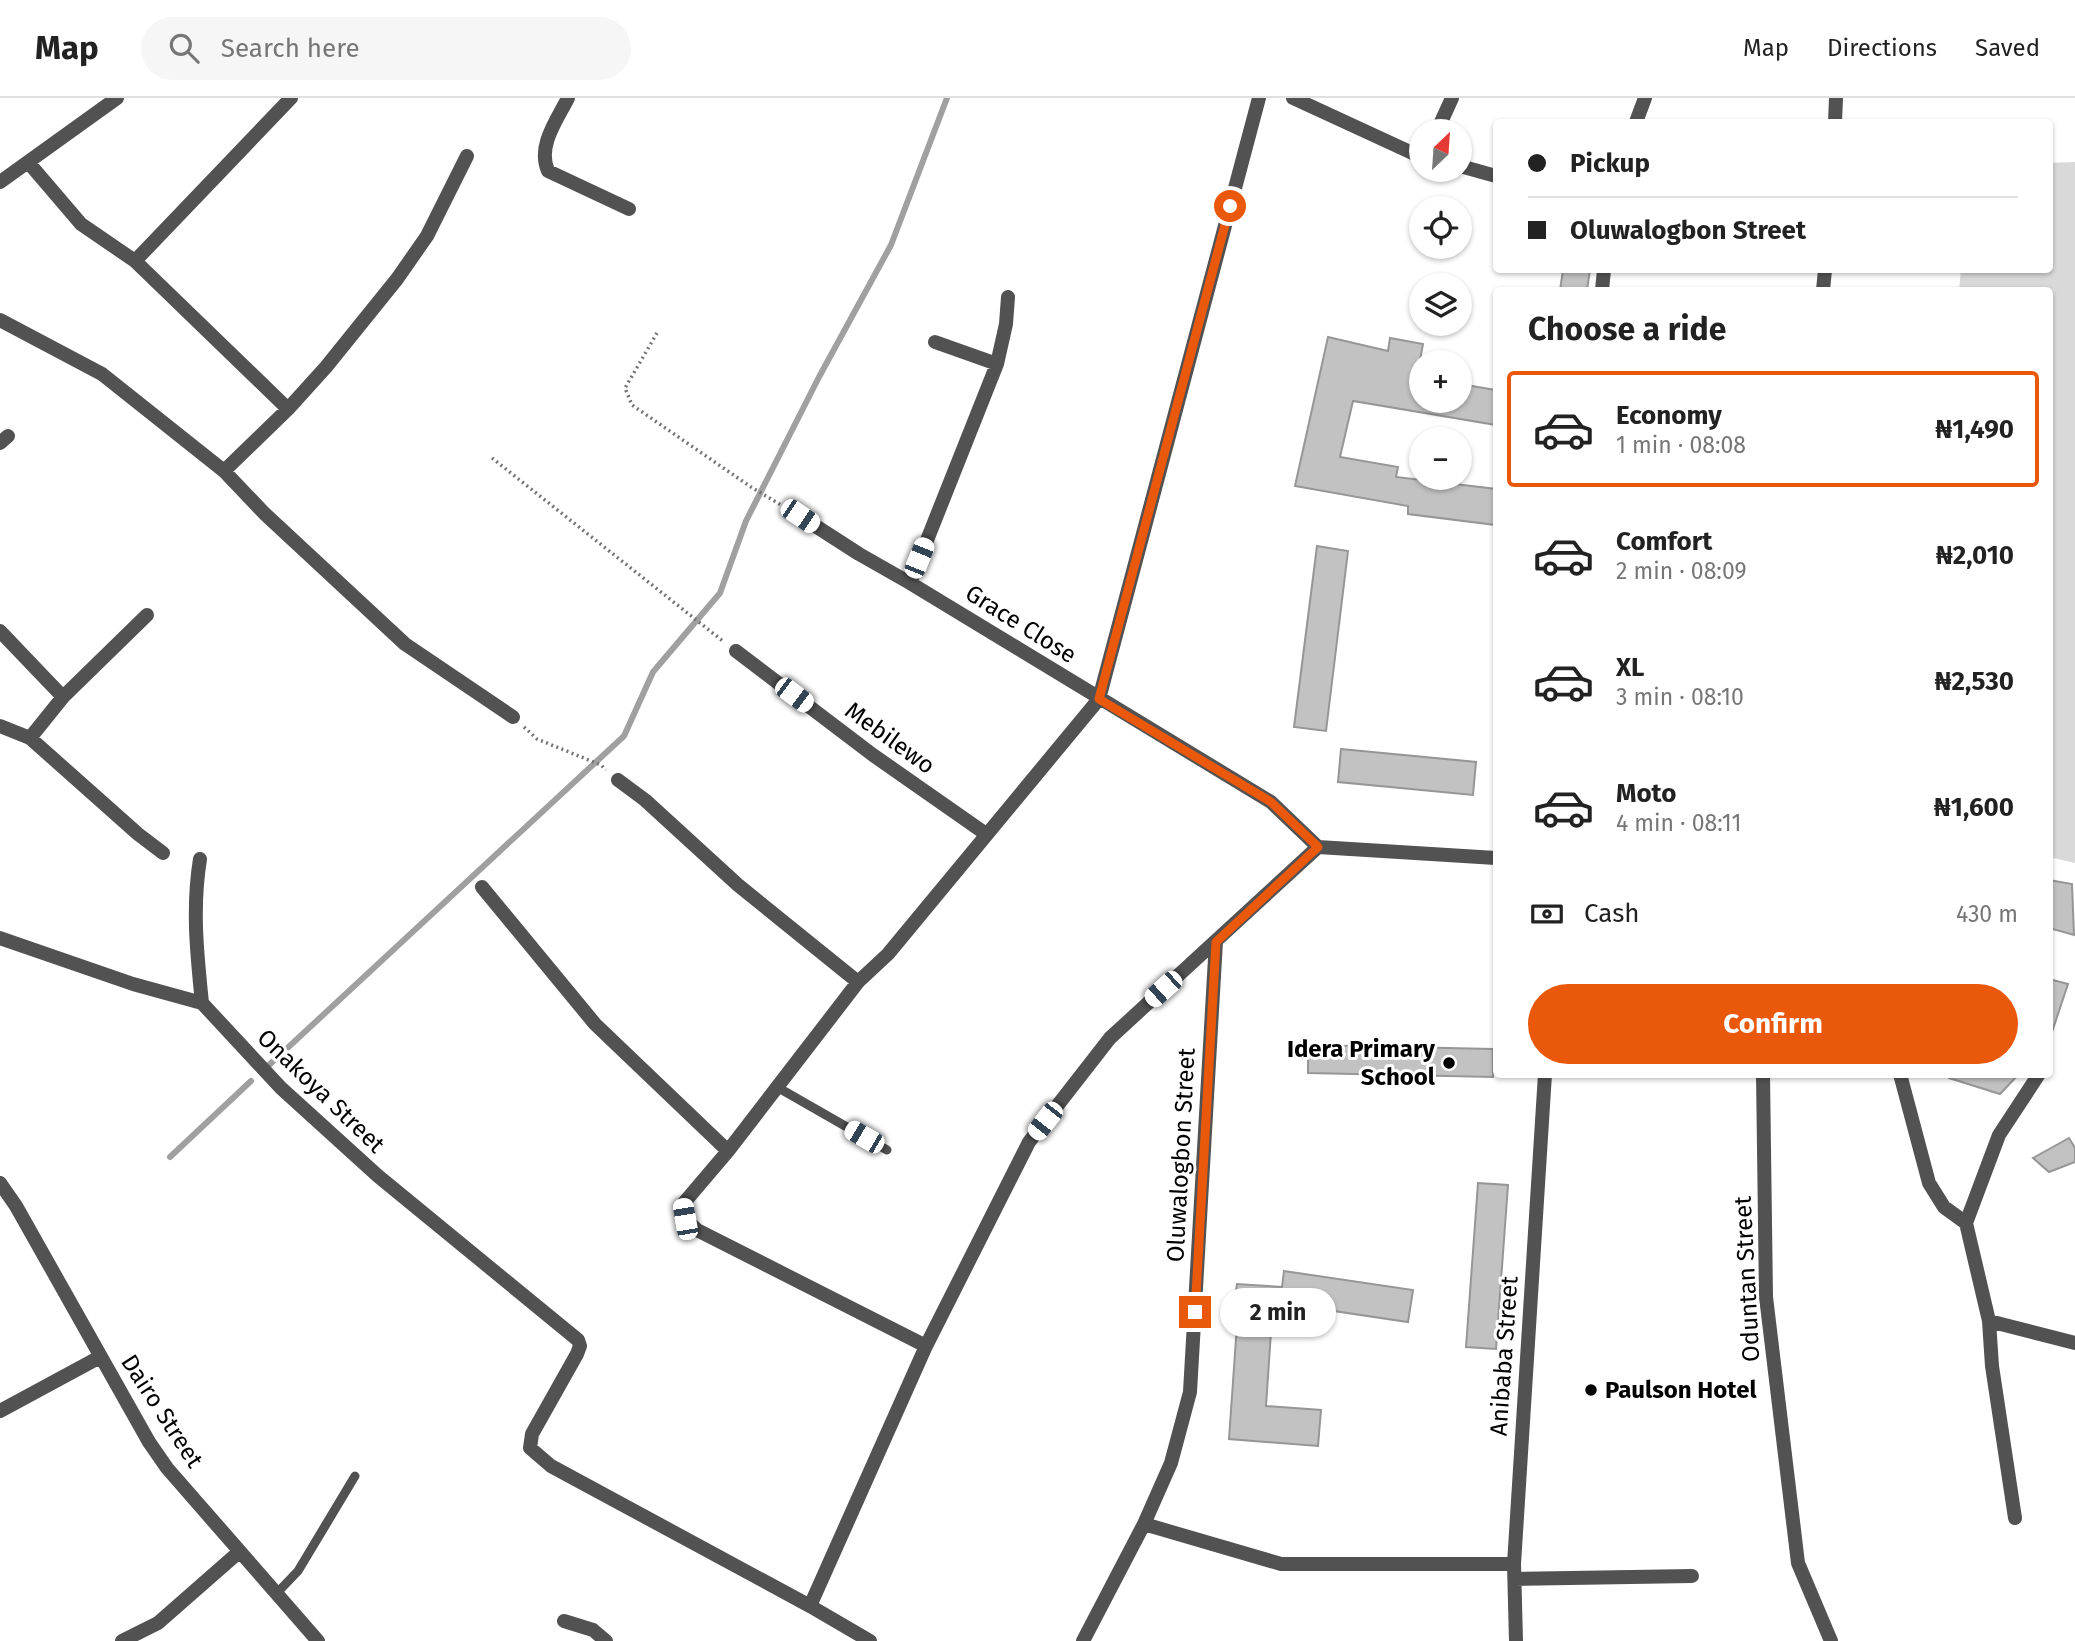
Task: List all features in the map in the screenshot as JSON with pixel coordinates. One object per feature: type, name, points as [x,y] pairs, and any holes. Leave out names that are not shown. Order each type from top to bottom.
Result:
[{"type":"street","points":[[0,182],[117,98]]},
{"type":"street","points":[[135,261],[291,98]]},
{"type":"street","points":[[568,98],[546,143],[542,159],[548,171],[629,209]]},
{"type":"street","points":[[926,1346],[697,1230],[685,1219],[683,1203],[728,1151],[858,982],[888,954],[1099,699],[1259,98]]},
{"type":"street","points":[[1293,98],[1409,151]]},
{"type":"street","points":[[1442,119],[1452,98]]},
{"type":"street","points":[[1637,119],[1645,98]]},
{"type":"street","points":[[1835,119],[1836,98]]},
{"type":"street","points":[[224,471],[288,409],[326,367],[404,269],[427,236],[467,156]]},
{"type":"street","points":[[28,162],[81,224],[135,261],[288,409]]},
{"type":"street","points":[[1472,169],[1493,175]]},
{"type":"street","points":[[910,583],[997,364],[1006,324],[1008,297]]},
{"type":"street","points":[[0,320],[102,374],[224,471],[264,513],[405,644],[513,717]]},
{"type":"street","points":[[935,342],[997,364]]},
{"type":"street","name":"Grace Close","points":[[800,516],[1271,802],[1318,847]]},
{"type":"street","points":[[30,738],[63,697],[146,615]]},
{"type":"street","points":[[0,631],[63,697]]},
{"type":"street","name":"Mebilewo","points":[[736,651],[873,755],[986,835]]},
{"type":"street","points":[[0,726],[30,738],[163,853]]},
{"type":"street","points":[[618,780],[645,800],[738,885],[858,982]]},
{"type":"street","points":[[870,1641],[810,1606],[926,1346],[1029,1142],[1110,1038],[1318,847],[1493,858]]},
{"type":"street","points":[[0,938],[133,984],[202,1003],[194,933],[195,893],[200,859]]},
{"type":"street","points":[[482,887],[595,1024],[728,1151]]},
{"type":"street","name":"Oluwalogbon Street","points":[[1083,1641],[1144,1524],[1171,1463],[1190,1392],[1216,942]]},
{"type":"street","name":"Onakoya Street","points":[[202,1003],[281,1088],[378,1176],[578,1340],[580,1346],[577,1354],[532,1434],[530,1448],[551,1466],[810,1606]]},
{"type":"street","name":"Anibaba Street","points":[[1516,1641],[1515,1572],[1545,1078]]},
{"type":"street","name":"Oduntan Street","points":[[1763,1078],[1766,1297],[1798,1563],[1831,1641]]},
{"type":"street","points":[[1901,1078],[1929,1183],[1944,1207],[1966,1223]]},
{"type":"street","points":[[2015,1518],[1992,1366],[1989,1321],[1966,1223],[1999,1135],[2036,1078]]},
{"type":"street","name":"Dairo Street","points":[[0,1183],[16,1206],[149,1442],[167,1468],[318,1641]]},
{"type":"street","points":[[1989,1321],[2075,1343]]},
{"type":"street","points":[[0,1411],[100,1357]]},
{"type":"street","points":[[1144,1524],[1281,1564],[1692,1576]]},
{"type":"street","points":[[122,1641],[158,1623],[239,1552]]},
{"type":"street","points":[[564,1621],[593,1630],[607,1641]]},
{"type":"lane","points":[[776,1087],[887,1150]]},
{"type":"lane","points":[[276,1594],[298,1571],[355,1476]]},
{"type":"path","points":[[657,334],[625,388],[632,405],[751,487],[800,516]]},
{"type":"path","points":[[492,458],[736,651]]},
{"type":"path","points":[[513,717],[537,739],[600,765]]},
{"type":"shaded area","points":[[2075,162],[2075,863],[2053,858],[2053,287],[1959,287],[1961,273],[2053,273],[2053,163]]},
{"type":"building","points":[[1563,273],[1590,273],[1587,287],[1560,287]]},
{"type":"building","points":[[1328,337],[1388,351],[1390,338],[1423,344],[1422,350],[1409,350],[1409,410],[1353,401],[1340,457],[1398,467],[1396,477],[1409,479],[1409,490],[1472,490],[1472,486],[1493,489],[1493,525],[1408,514],[1408,506],[1295,486]]},
{"type":"building","points":[[1472,386],[1493,390],[1493,424],[1424,413],[1472,413]]},
{"type":"building","points":[[1317,546],[1348,551],[1326,731],[1294,727]]},
{"type":"building","points":[[1341,749],[1476,762],[1473,795],[1338,782]]},
{"type":"building","points":[[2053,881],[2072,884],[2074,935],[2053,929]]},
{"type":"building","points":[[2053,980],[2068,984],[2053,1029]]},
{"type":"building","points":[[1308,1045],[1493,1049],[1493,1077],[1308,1073]]},
{"type":"building","points":[[1949,1078],[2015,1078],[2000,1094]]},
{"type":"building","points":[[2069,1138],[2075,1148],[2075,1162],[2049,1172],[2033,1158]]},
{"type":"building","points":[[1478,1183],[1508,1185],[1496,1349],[1466,1347]]},
{"type":"building","points":[[1284,1271],[1413,1290],[1408,1322],[1273,1302],[1266,1406],[1321,1410],[1318,1446],[1229,1439],[1239,1296],[1235,1296],[1237,1284],[1282,1287]]},
{"type":"waterway","points":[[268,1066],[624,736],[653,672],[720,593],[746,521],[819,377],[891,245],[947,98]]},
{"type":"waterway","points":[[170,1157],[251,1081]]},
{"type":"place","name":"Idera Primary School","points":[[1449,1063]]},
{"type":"place","name":"Paulson Hotel","points":[[1591,1390]]},
{"type":"route","points":[[1195,1312],[1216,942],[1318,847],[1271,802],[1099,699],[1230,206]]}]
